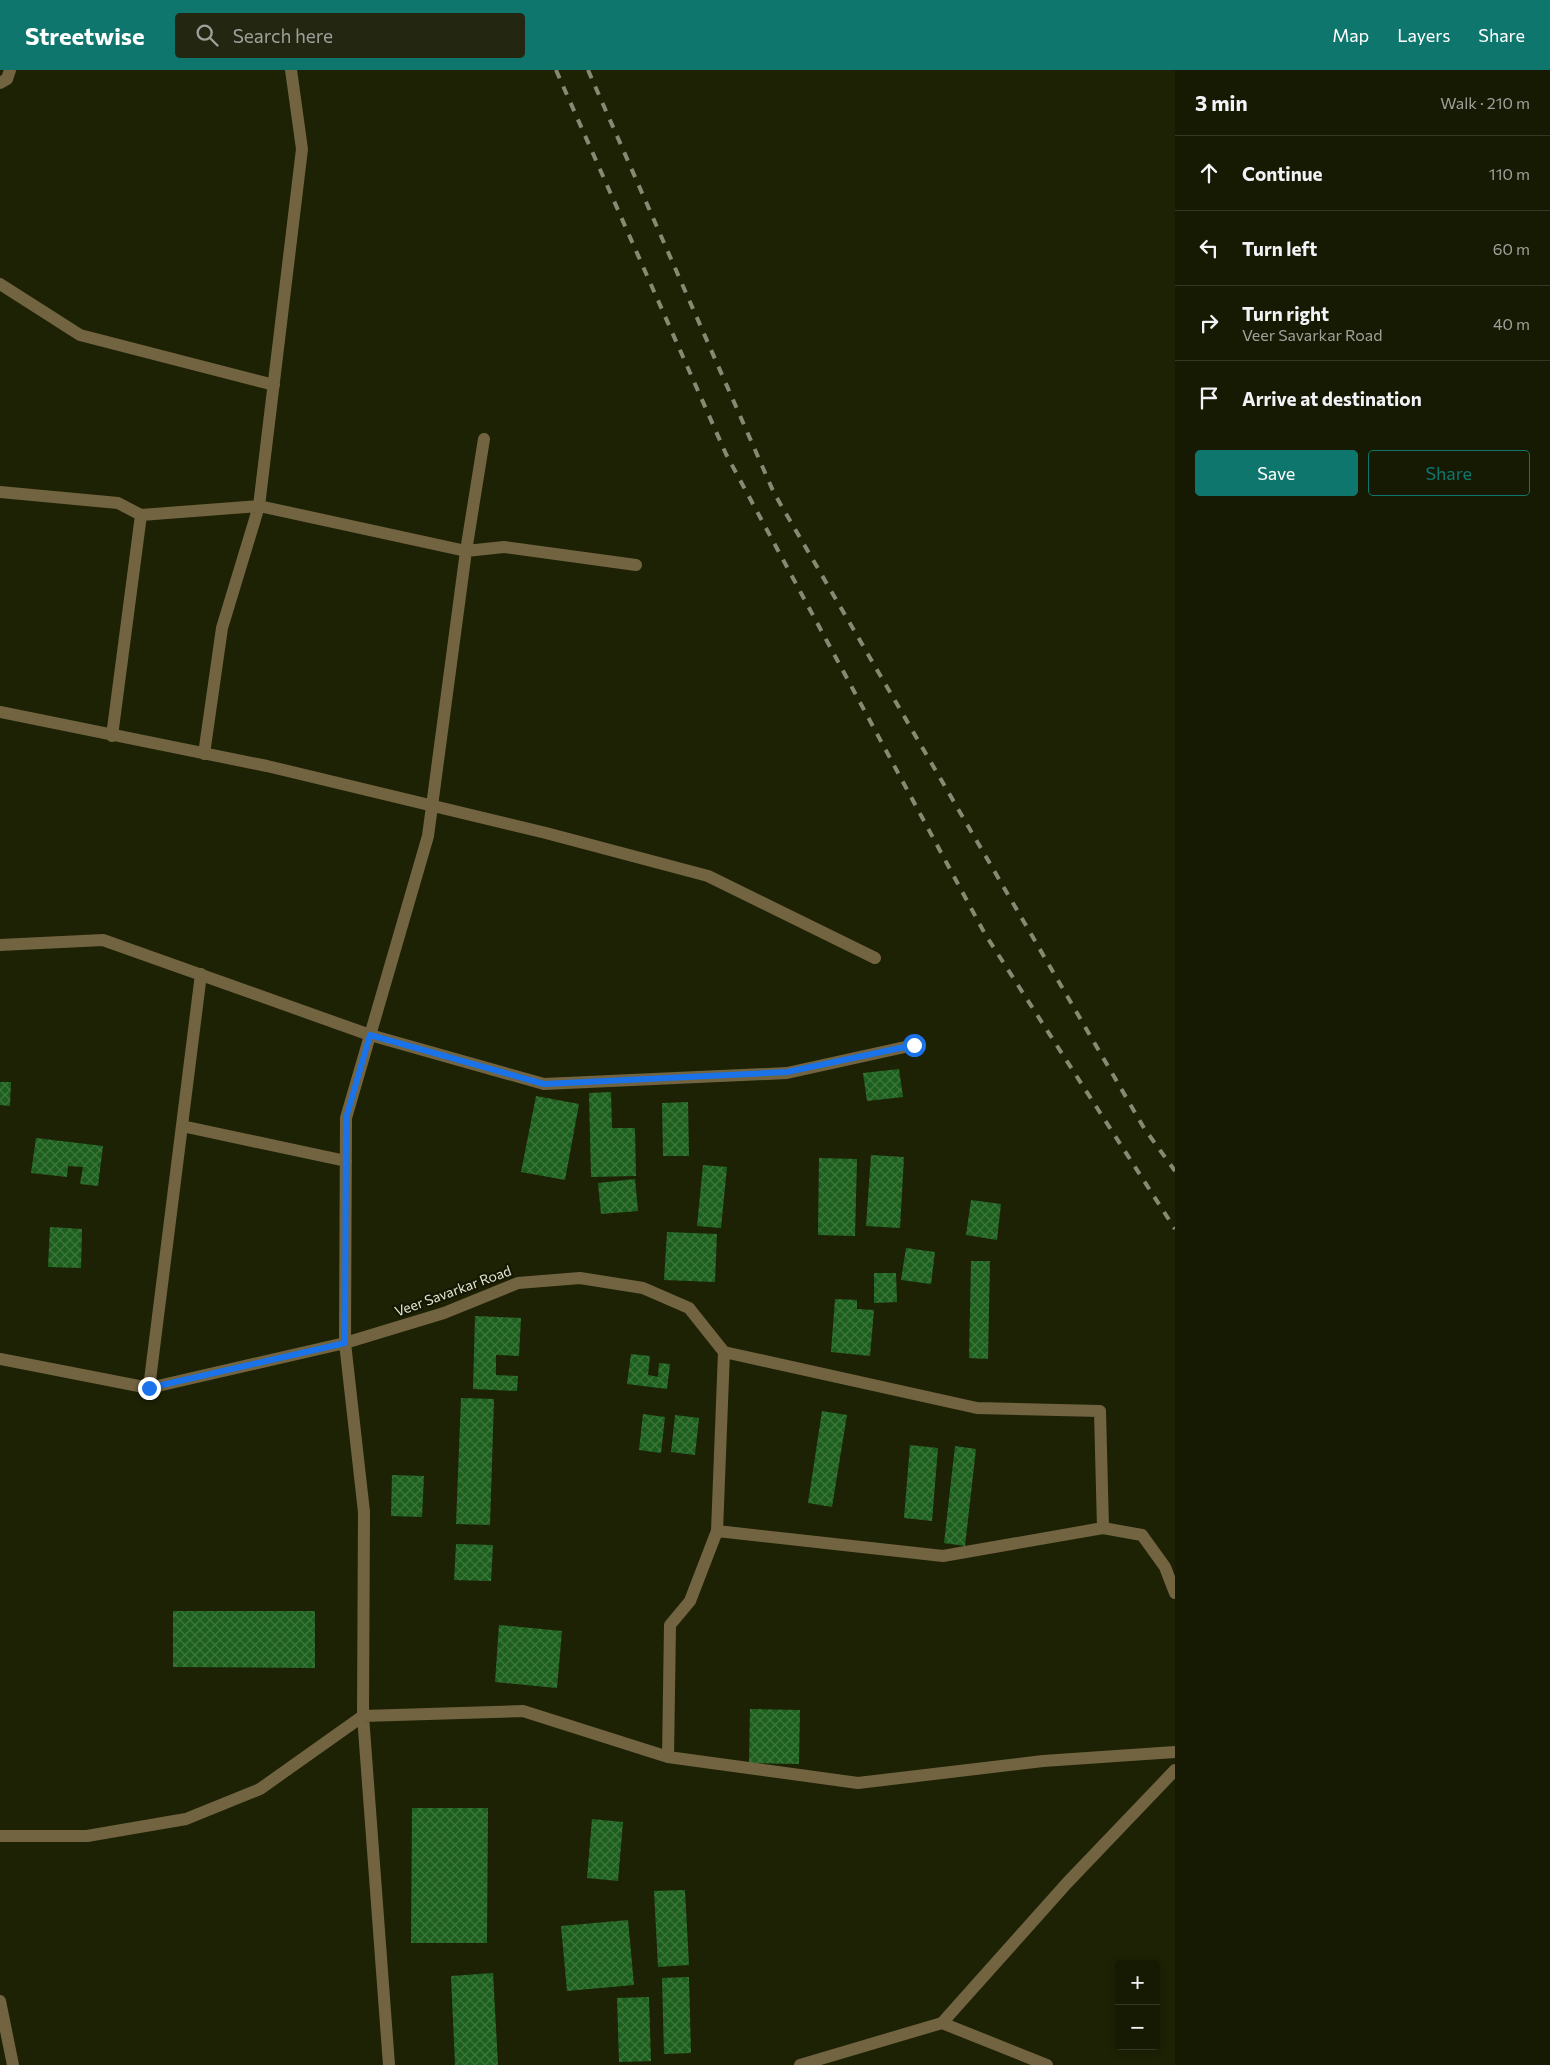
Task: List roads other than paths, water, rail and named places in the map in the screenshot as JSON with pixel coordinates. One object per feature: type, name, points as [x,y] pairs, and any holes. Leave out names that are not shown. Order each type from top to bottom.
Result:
[{"type":"street","points":[[0,83],[7,79],[10,70]]},
{"type":"street","points":[[204,754],[222,628],[259,506],[302,149],[291,70]]},
{"type":"street","points":[[0,284],[80,335],[274,385]]},
{"type":"street","points":[[389,2065],[363,1716],[364,1512],[345,1343],[346,1118],[428,836],[466,551],[484,439]]},
{"type":"street","points":[[0,492],[118,503],[141,515],[259,506],[466,551],[504,547],[636,565]]},
{"type":"street","points":[[112,736],[141,515]]},
{"type":"street","points":[[0,712],[267,766],[708,876],[876,958]]},
{"type":"street","points":[[0,945],[103,940],[370,1035],[544,1084],[787,1072],[914,1045]]},
{"type":"street","points":[[149,1388],[201,974]]},
{"type":"street","points":[[182,1126],[346,1161]]},
{"type":"street","name":"Veer Savarkar Road","points":[[0,1359],[149,1388],[345,1343],[444,1313],[518,1282],[580,1278],[643,1288],[689,1308],[724,1352]]},
{"type":"street","points":[[668,1757],[670,1625],[690,1601],[717,1532],[724,1352],[977,1408],[1100,1411],[1104,1528]]},
{"type":"street","points":[[717,1532],[943,1556],[1104,1528],[1142,1535],[1165,1567],[1175,1593]]},
{"type":"street","points":[[0,1836],[87,1836],[186,1819],[260,1789],[363,1716],[523,1711],[668,1757],[858,1783],[1043,1761],[1175,1752]]},
{"type":"street","points":[[800,2065],[942,2023],[1067,1883],[1175,1770]]},
{"type":"street","points":[[0,2001],[13,2065]]},
{"type":"street","points":[[942,2023],[1047,2065]]},
{"type":"railway","points":[[556,70],[726,454],[985,934],[1175,1229]]},
{"type":"railway","points":[[588,70],[774,493],[1144,1128],[1175,1171]]}]
